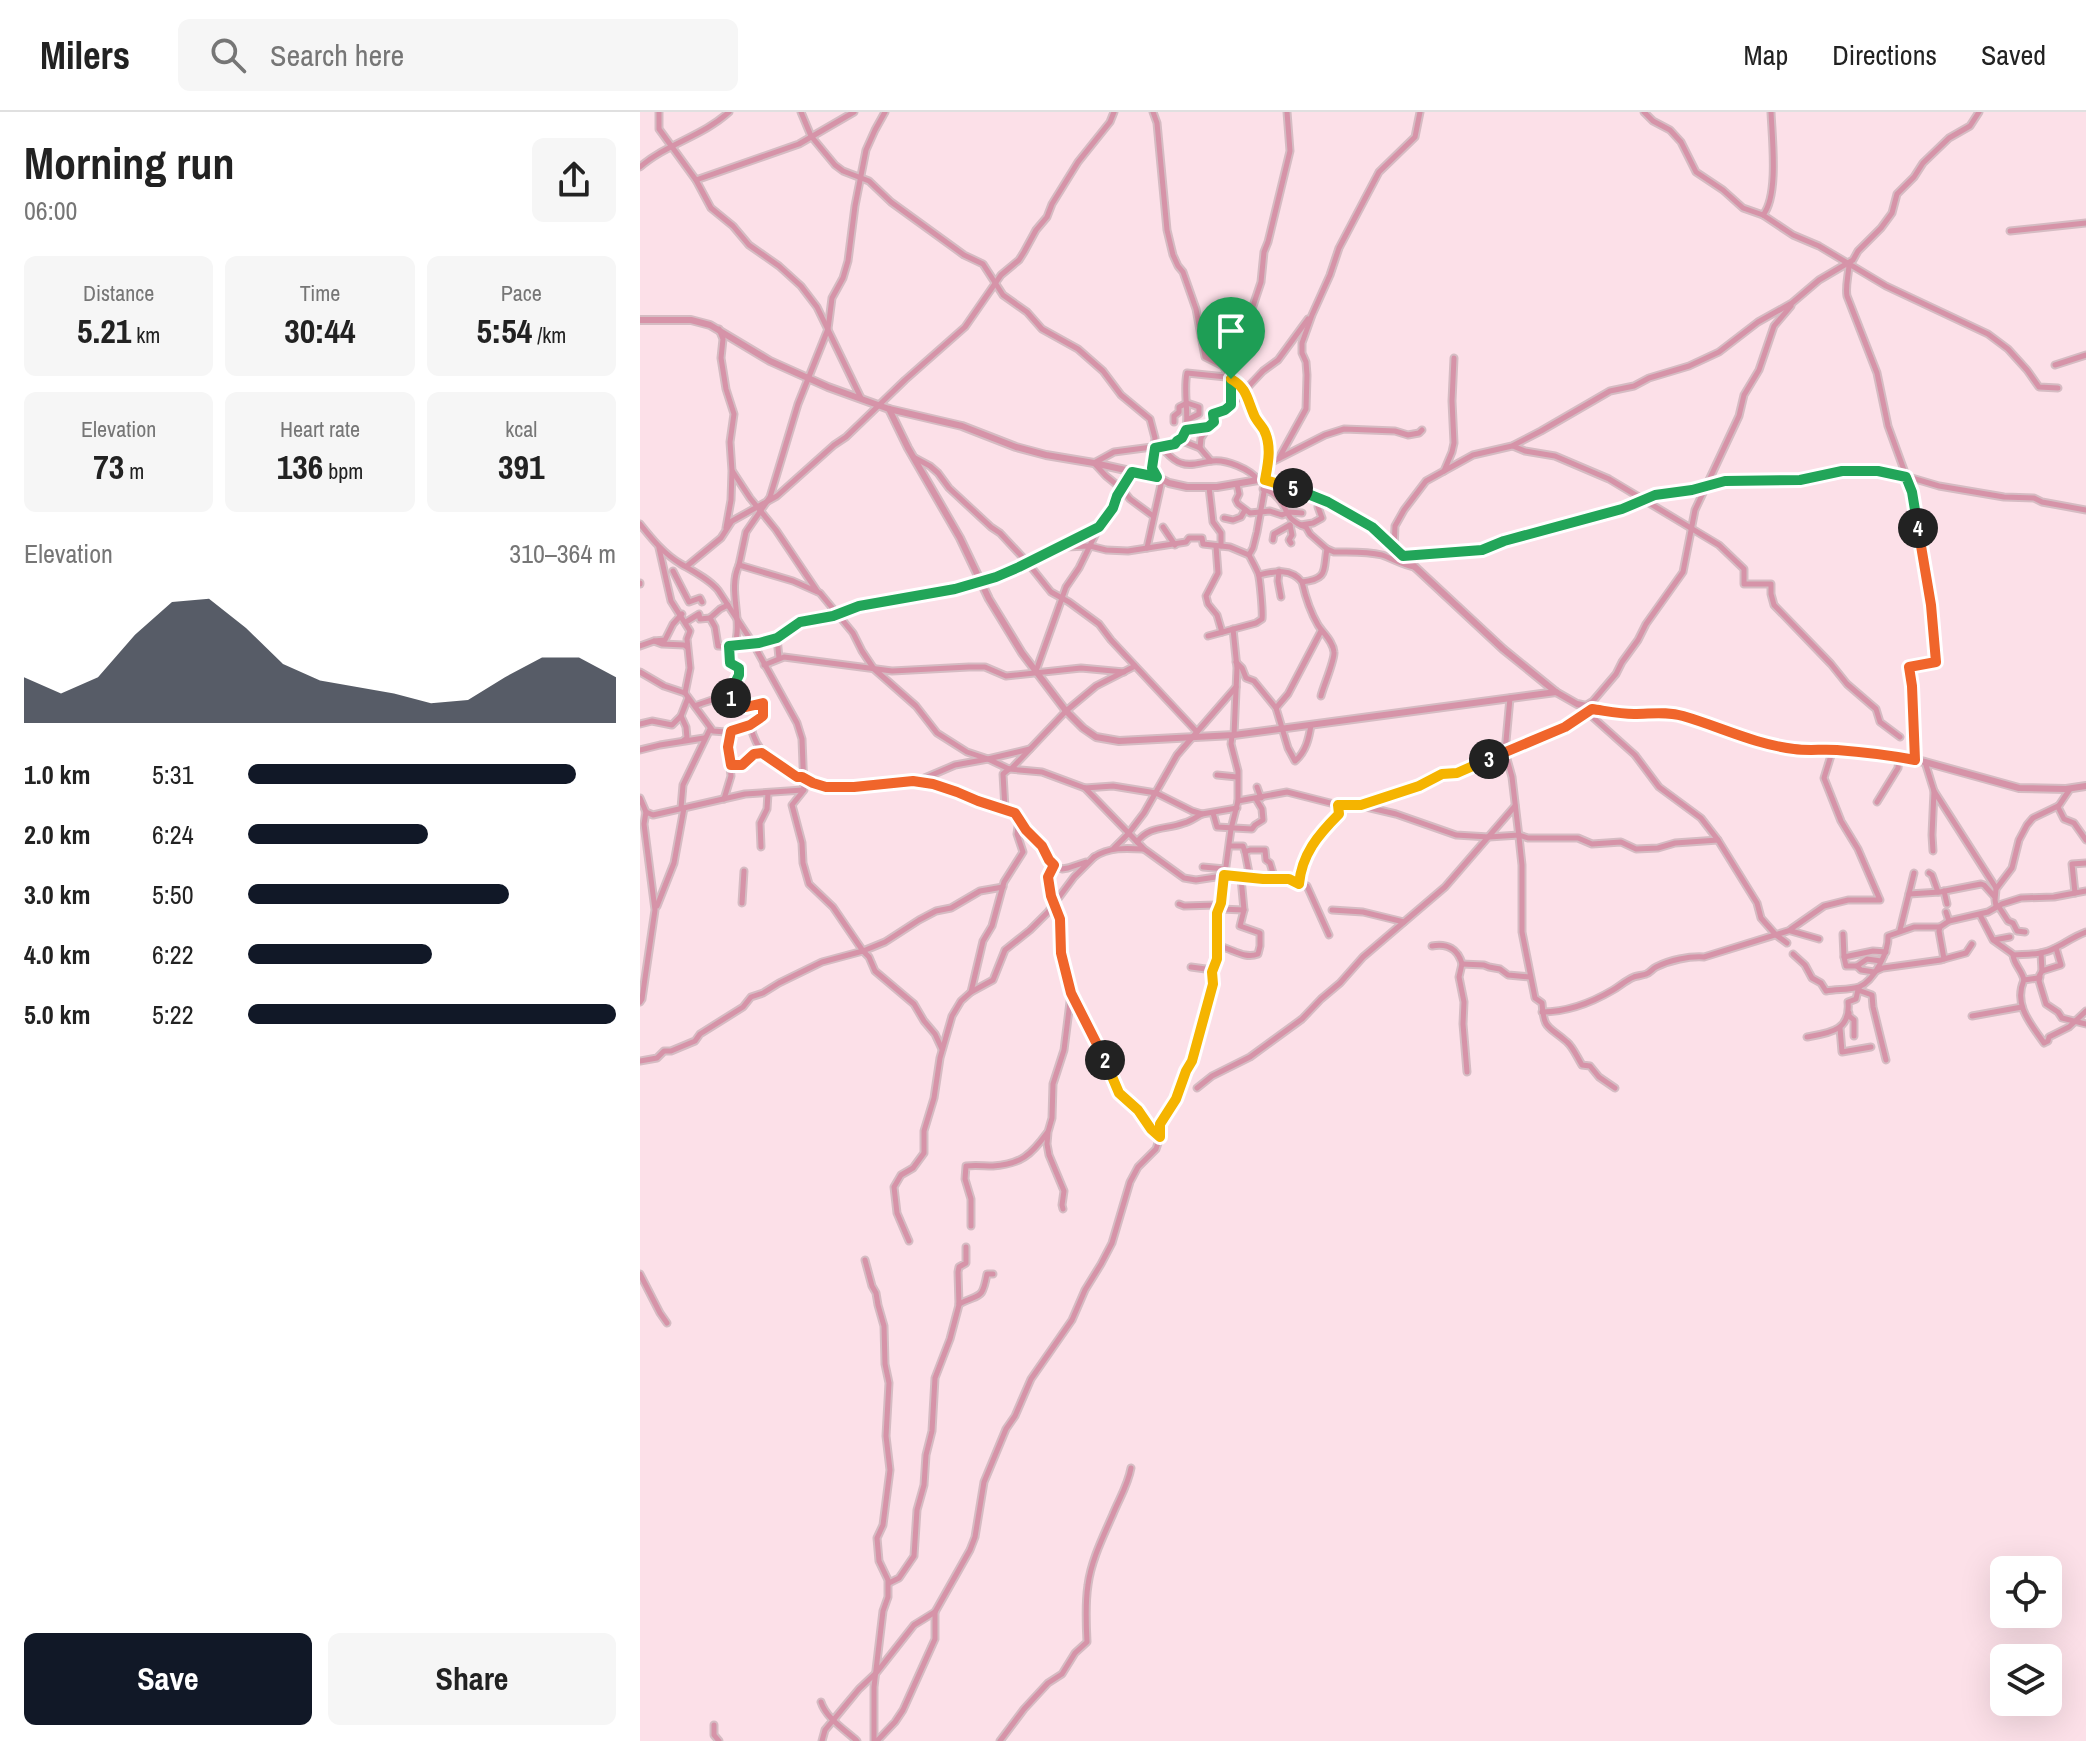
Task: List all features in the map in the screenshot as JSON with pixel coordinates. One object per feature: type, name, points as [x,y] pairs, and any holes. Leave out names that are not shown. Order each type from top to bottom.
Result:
[{"type":"street","points":[[659,112],[659,129],[696,180],[711,208],[733,226],[749,245],[801,286],[817,307],[861,399]]},
{"type":"street","points":[[640,167],[653,156],[719,121],[729,112]]},
{"type":"street","points":[[801,112],[811,136],[835,165],[878,187],[891,202],[964,255],[983,264],[1003,295],[1027,312],[1042,329],[1078,349],[1103,371],[1121,395],[1150,419],[1158,448],[1152,468],[1160,478],[1147,548]]},
{"type":"street","points":[[696,180],[810,140],[811,136],[854,112]]},
{"type":"street","points":[[725,529],[732,521],[758,508],[770,497],[787,437],[828,329],[832,298],[848,261],[852,221],[866,150],[885,112]]},
{"type":"street","points":[[765,502],[777,496],[846,437],[965,327],[1001,275],[1019,260],[1078,162],[1110,122],[1114,112]]},
{"type":"street","points":[[1153,112],[1157,123],[1169,242],[1196,309],[1205,357],[1223,366],[1231,379],[1245,389],[1254,416],[1265,432],[1269,464],[1262,480],[1260,512],[1249,555]]},
{"type":"street","points":[[1231,405],[1231,374],[1247,336],[1261,282],[1261,263],[1290,151],[1287,112]]},
{"type":"street","points":[[1279,458],[1306,409],[1307,375],[1302,343],[1339,248],[1379,172],[1415,137],[1420,112]]},
{"type":"street","points":[[1644,112],[1681,142],[1696,172],[1743,208],[1763,215],[1886,286],[1988,334],[2008,349],[2039,387],[2058,388]]},
{"type":"street","points":[[1763,215],[1767,210],[1773,179],[1771,112]]},
{"type":"street","points":[[1394,549],[1395,526],[1426,481],[1473,455],[1512,446],[1610,391],[1634,386],[1719,352],[1758,322],[1792,303],[1819,280],[1849,263],[1881,228],[1892,213],[1897,194],[1923,163],[1949,138],[1970,126],[1979,112]]},
{"type":"street","points":[[2010,231],[2086,223]]},
{"type":"street","points":[[1849,263],[1847,296],[1877,373],[1888,426],[1912,492],[1931,605],[1936,662],[1909,667],[1915,760]]},
{"type":"street","points":[[1361,805],[1419,786],[1442,774],[1457,773],[1565,727],[1588,709],[1616,674],[1683,572],[1695,510],[1739,416],[1749,384],[1759,370],[1774,326],[1792,303]]},
{"type":"street","points":[[1200,448],[1201,438],[1214,422],[1213,414],[1225,410],[1278,360],[1312,315]]},
{"type":"street","points":[[640,320],[691,320],[710,325],[770,361],[861,399],[889,409],[962,426],[1046,455],[1094,463],[1187,487],[1262,480]]},
{"type":"street","points":[[665,576],[721,538],[725,529],[731,500],[730,442],[734,414],[726,389],[721,358],[723,339],[719,329]]},
{"type":"street","points":[[2055,365],[2086,355]]},
{"type":"street","points":[[1444,471],[1454,443],[1454,358]]},
{"type":"street","points":[[1094,463],[1114,452],[1158,448],[1175,444],[1182,438],[1189,420],[1187,373],[1231,379]]},
{"type":"street","points":[[1174,422],[1179,407],[1187,403],[1200,410],[1189,420]]},
{"type":"street","points":[[889,409],[960,538],[989,599],[1022,653],[1066,711],[1096,737],[1119,741],[1195,735],[1233,736],[1556,692]]},
{"type":"street","points":[[1186,430],[1208,427]]},
{"type":"street","points":[[1269,464],[1325,435],[1344,429],[1395,431],[1408,435],[1422,430]]},
{"type":"street","points":[[1182,438],[1200,448],[1211,461]]},
{"type":"street","points":[[1512,446],[1555,456],[1609,479],[1719,545],[1744,569],[1744,584],[1771,584],[1774,605],[1847,684],[1876,709],[1880,722],[1900,737]]},
{"type":"street","points":[[1158,448],[1188,465],[1211,461],[1248,469],[1262,480],[1319,498],[1372,527],[1503,649],[1556,692],[1588,709],[1681,715],[1769,745],[1899,757],[2019,788],[2070,789],[2086,786]]},
{"type":"street","points":[[915,458],[938,473],[949,488],[1000,533],[1051,592],[1099,624],[1195,735]]},
{"type":"street","points":[[1094,463],[1130,499],[1153,516]]},
{"type":"street","points":[[732,471],[817,592],[853,633],[874,669],[916,706],[937,733],[967,752],[1010,768],[1042,772],[1085,788],[1113,786],[1156,793],[1202,814]]},
{"type":"street","points":[[1403,556],[1482,550],[1504,541],[1622,509],[1655,495],[1725,481],[1800,480],[1842,471],[1878,471],[1939,486],[2004,497],[2034,498],[2066,508],[2086,510]]},
{"type":"street","points":[[1036,672],[1066,587],[1132,472]]},
{"type":"street","points":[[1237,484],[1239,494],[1236,500],[1245,510],[1253,513],[1302,513]]},
{"type":"street","points":[[1209,487],[1213,522],[1221,533],[1218,573],[1206,596],[1222,632]]},
{"type":"street","points":[[1263,489],[1278,497],[1287,514],[1291,522],[1291,543]]},
{"type":"street","points":[[1300,526],[1322,518],[1319,498]]},
{"type":"street","points":[[695,706],[730,693],[739,675],[739,668],[730,663],[731,646],[738,635],[733,596],[746,532],[758,508]]},
{"type":"street","points":[[1224,518],[1233,520],[1241,517],[1245,510]]},
{"type":"street","points":[[1291,522],[1306,527],[1310,534],[1334,552],[1378,554],[1415,567]]},
{"type":"street","points":[[1273,540],[1274,534],[1291,522]]},
{"type":"street","points":[[640,524],[654,543],[713,584],[771,673],[798,726],[803,752],[804,790],[792,805],[809,884],[833,907],[869,957],[875,971],[914,1004],[942,1050]]},
{"type":"street","points":[[710,618],[718,646],[754,645],[777,638],[800,622],[996,577],[1099,527]]},
{"type":"street","points":[[1163,527],[1175,545]]},
{"type":"street","points":[[1055,550],[1075,546],[1117,550],[1147,548],[1202,538],[1203,544],[1230,547],[1249,555],[1259,575],[1262,619],[1208,636]]},
{"type":"street","points":[[640,724],[652,721],[672,725],[681,716],[690,668],[687,639],[690,631],[671,601],[659,547]]},
{"type":"street","points":[[1302,582],[1324,575],[1327,549]]},
{"type":"street","points":[[739,565],[793,581],[817,592]]},
{"type":"street","points":[[673,571],[689,602],[700,598],[702,602]]},
{"type":"street","points":[[1259,575],[1279,571],[1295,575],[1302,582],[1305,598],[1334,653],[1321,696]]},
{"type":"street","points":[[1279,571],[1281,597]]},
{"type":"street","points":[[686,622],[699,614],[700,619],[710,618],[728,605]]},
{"type":"street","points":[[640,646],[665,640],[682,614]]},
{"type":"street","points":[[822,1741],[833,1719],[877,1672],[914,1625],[935,1612],[970,1550],[984,1482],[1006,1429],[1031,1379],[1072,1320],[1112,1243],[1130,1182],[1138,1167],[1156,1149],[1160,1124],[1176,1099],[1192,1061],[1213,984],[1217,913],[1237,805],[1235,754],[1231,744],[1236,687],[1233,629]]},
{"type":"street","points":[[1276,708],[1288,694],[1321,631]]},
{"type":"street","points":[[777,638],[779,658]]},
{"type":"street","points":[[654,641],[688,648]]},
{"type":"street","points":[[764,665],[779,658],[892,671],[985,667],[1006,676],[1081,668],[1124,672]]},
{"type":"street","points":[[1236,662],[1246,678],[1254,681],[1276,708],[1295,761],[1308,743],[1311,725]]},
{"type":"street","points":[[1005,810],[1003,774],[1066,711],[1096,686],[1135,666]]},
{"type":"street","points":[[640,672],[687,695],[710,729],[720,732],[750,725],[763,716],[763,703],[746,707],[743,699],[733,700],[730,693]]},
{"type":"street","points":[[1112,850],[1144,813],[1177,755],[1236,687]]},
{"type":"street","points":[[1510,698],[1505,752],[1512,777],[1522,865],[1522,932],[1535,998],[1542,1003],[1546,1026],[1569,1043],[1582,1065],[1590,1066],[1615,1088]]},
{"type":"street","points":[[1588,709],[1635,755],[1659,787],[1701,818],[1757,903],[1761,918],[1787,943]]},
{"type":"street","points":[[681,716],[687,738],[681,742]]},
{"type":"street","points":[[750,725],[762,753],[797,777],[820,786],[837,788],[913,781],[955,765],[1030,749]]},
{"type":"street","points":[[640,1002],[655,910],[674,863],[683,785],[710,729]]},
{"type":"street","points":[[724,800],[731,776],[728,747],[731,731]]},
{"type":"street","points":[[640,750],[704,738]]},
{"type":"street","points":[[1542,1012],[1578,1008],[1636,976],[1644,976],[1673,961],[1692,956],[1704,957],[1791,930],[1824,906],[1848,900],[1880,900],[1858,849],[1841,821],[1824,778],[1833,749]]},
{"type":"street","points":[[731,765],[742,765],[754,754],[762,753]]},
{"type":"street","points":[[1877,802],[1898,768],[1899,757]]},
{"type":"street","points":[[1925,762],[1934,791],[1996,889]]},
{"type":"street","points":[[1217,775],[1237,777]]},
{"type":"street","points":[[913,781],[947,788],[1015,813],[1042,846],[1049,860],[1062,869],[1083,865],[1112,850],[1144,849]]},
{"type":"street","points":[[1213,813],[1216,826],[1252,829],[1263,820],[1257,787]]},
{"type":"street","points":[[1085,788],[1144,849],[1184,878],[1196,880],[1225,872]]},
{"type":"street","points":[[2025,932],[2017,931],[1996,906],[1996,889],[2012,868],[2019,840],[2027,825],[2033,818],[2058,806],[2070,789]]},
{"type":"street","points":[[643,811],[653,815],[745,794],[804,790]]},
{"type":"street","points":[[1933,851],[1934,791]]},
{"type":"street","points":[[1137,842],[1150,830],[1186,823],[1202,814],[1287,792],[1338,805],[1361,805],[1456,835],[1578,838],[1592,844],[1621,842],[1636,849],[1718,840]]},
{"type":"street","points":[[761,847],[760,823],[767,809],[768,793]]},
{"type":"street","points":[[640,798],[655,910]]},
{"type":"street","points":[[1299,884],[1300,866],[1314,841],[1339,814],[1338,805]]},
{"type":"street","points":[[1197,1088],[1212,1076],[1250,1057],[1302,1019],[1363,957],[1445,887],[1516,805]]},
{"type":"street","points":[[2058,806],[2064,819],[2074,823],[2086,837]]},
{"type":"street","points":[[971,992],[983,941],[992,926],[1003,887],[1023,852],[1017,834],[1019,819]]},
{"type":"street","points":[[1314,830],[1324,833]]},
{"type":"street","points":[[1230,846],[1243,846],[1250,878]]},
{"type":"street","points":[[1245,852],[1265,850],[1275,880]]},
{"type":"street","points":[[909,1241],[897,1213],[894,1187],[901,1175],[913,1168],[924,1153],[924,1131],[952,1016],[971,992],[993,980],[1005,950],[1030,930],[1094,857]]},
{"type":"street","points":[[2075,893],[2072,864],[2086,863]]},
{"type":"street","points":[[1054,865],[1048,877],[1060,919],[1061,953],[1071,993],[1119,1093],[1160,1137]]},
{"type":"street","points":[[1203,867],[1241,878],[1289,879],[1307,886],[1329,935]]},
{"type":"street","points":[[742,903],[744,871]]},
{"type":"street","points":[[1899,931],[1914,873]]},
{"type":"street","points":[[1929,873],[1947,904]]},
{"type":"street","points":[[1217,951],[1222,947],[1247,956],[1258,954],[1260,933],[1240,926],[1244,910],[1241,878]]},
{"type":"street","points":[[1909,894],[1941,892],[1981,884],[1995,898]]},
{"type":"street","points":[[640,1061],[657,1058],[664,1051],[695,1041],[700,1034],[743,1007],[751,997],[785,979],[822,962],[885,942],[919,920],[936,911],[951,908],[980,891],[1003,887]]},
{"type":"street","points":[[1793,954],[1826,991],[1858,988],[1881,961],[1888,936],[1899,931],[1914,927],[1940,927],[1949,921],[1980,915],[2021,898],[2086,891]]},
{"type":"street","points":[[1179,904],[1216,905],[1244,910]]},
{"type":"street","points":[[1332,910],[1363,912],[1404,922]]},
{"type":"street","points":[[1946,912],[1949,921]]},
{"type":"street","points":[[1980,915],[1993,940],[2013,955],[2041,953],[2086,932]]},
{"type":"street","points":[[1940,927],[1939,940],[1944,959]]},
{"type":"street","points":[[1791,930],[1819,939]]},
{"type":"street","points":[[1843,934],[1846,966],[1856,966],[1867,959],[1881,961]]},
{"type":"street","points":[[1993,940],[2010,937]]},
{"type":"street","points":[[1856,966],[1874,972],[1883,968],[1911,966],[1966,953],[1972,944]]},
{"type":"street","points":[[1432,946],[1447,945],[1455,950],[1462,964],[1459,977],[1464,1002],[1467,1072]]},
{"type":"street","points":[[2024,980],[2039,977],[2061,965],[2056,948]]},
{"type":"street","points":[[1844,957],[1873,951],[1886,952]]},
{"type":"street","points":[[2041,953],[2039,977],[2046,1004],[2062,1018],[2086,1024]]},
{"type":"street","points":[[2013,955],[2024,980],[2020,989],[2026,1019],[2044,1043],[2086,1011]]},
{"type":"street","points":[[1462,964],[1484,965],[1500,969],[1508,975],[1530,977]]},
{"type":"street","points":[[1191,967],[1213,970]]},
{"type":"street","points":[[1854,1036],[1854,1020],[1849,1016],[1848,1002],[1856,999],[1858,988]]},
{"type":"street","points":[[1858,988],[1872,995],[1886,1060]]},
{"type":"street","points":[[1063,1209],[1064,1191],[1049,1155],[1048,1132],[1052,1118],[1053,1084],[1064,1050],[1071,993]]},
{"type":"street","points":[[1972,1016],[2022,1007]]},
{"type":"street","points":[[1849,1012],[1840,1028],[1842,1052],[1871,1047]]},
{"type":"street","points":[[1807,1037],[1840,1028]]},
{"type":"street","points":[[971,1226],[966,1166],[1020,1161],[1048,1132]]},
{"type":"street","points":[[888,1584],[899,1578],[914,1556],[917,1510],[932,1431],[935,1378],[959,1305],[958,1272],[959,1267],[966,1263],[966,1247]]},
{"type":"street","points":[[865,1260],[884,1326],[889,1383],[886,1436],[890,1470],[883,1525],[877,1538],[888,1597],[883,1611],[874,1687],[876,1741]]},
{"type":"street","points":[[640,1274],[667,1323]]},
{"type":"street","points":[[959,1305],[962,1301],[976,1298],[985,1287],[987,1274],[993,1274]]},
{"type":"street","points":[[1000,1741],[1024,1709],[1048,1683],[1062,1674],[1075,1653],[1087,1642],[1088,1584],[1131,1468]]},
{"type":"street","points":[[876,1741],[903,1710],[935,1639],[935,1612]]},
{"type":"street","points":[[821,1702],[821,1707],[857,1741]]},
{"type":"street","points":[[714,1725],[714,1735],[719,1741]]},
{"type":"route","points":[[1231,379],[1245,389],[1254,416],[1265,432],[1269,464],[1265,480],[1309,494],[1350,514],[1372,527],[1403,556],[1482,550],[1504,541],[1622,509],[1655,495],[1725,481],[1767,479],[1779,482],[1842,471],[1878,471],[1906,477],[1912,492],[1931,605],[1936,662],[1909,667],[1915,760],[1833,749],[1818,751],[1769,745],[1681,715],[1592,709],[1565,727],[1457,773],[1442,774],[1419,786],[1361,805],[1338,805],[1339,814],[1314,841],[1300,866],[1299,884],[1289,879],[1224,875],[1217,913],[1217,959],[1212,972],[1213,984],[1192,1061],[1176,1099],[1160,1124],[1160,1137],[1119,1093],[1077,1008],[1061,953],[1060,919],[1051,896],[1048,877],[1054,865],[1015,813],[924,782],[837,788],[820,786],[797,777],[762,753],[754,754],[742,765],[731,765],[728,747],[731,731],[762,718],[763,703],[746,707],[743,699],[731,699],[730,693],[739,668],[730,663],[729,646],[754,645],[777,638],[800,622],[833,616],[859,606],[955,589],[996,577],[1079,538],[1099,527],[1132,472],[1157,477],[1152,468],[1155,448],[1177,443],[1186,430],[1208,427],[1214,422],[1213,414],[1231,405],[1231,379]]}]
